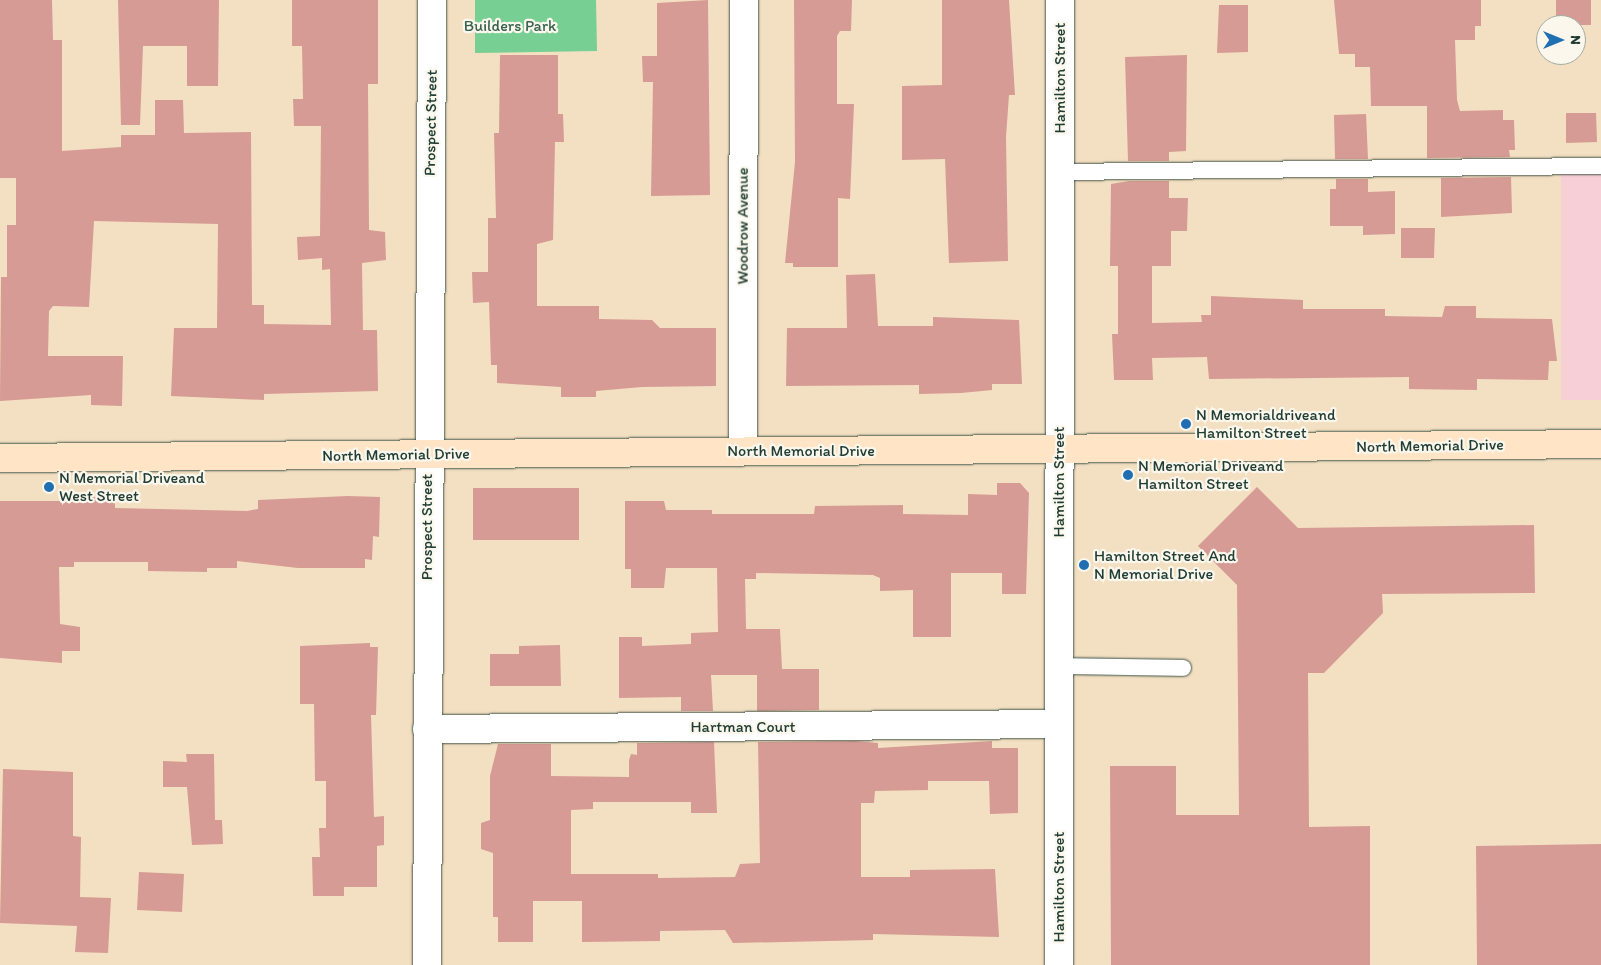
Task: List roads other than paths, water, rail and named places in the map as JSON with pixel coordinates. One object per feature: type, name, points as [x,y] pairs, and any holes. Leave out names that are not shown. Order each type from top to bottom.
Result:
[{"type":"main road","name":"North Memorial Drive","points":[[0,458],[1601,444]]},
{"type":"street","name":"Prospect Street","points":[[427,965],[427,454],[432,0]]},
{"type":"street","name":"Woodrow Avenue","points":[[743,452],[744,0]]},
{"type":"street","name":"Hamilton Street","points":[[1059,965],[1060,0]]},
{"type":"street","name":"Hartman Court","points":[[427,729],[1059,724]]},
{"type":"lane","points":[[1060,172],[1601,166]]},
{"type":"lane","points":[[1059,666],[1183,668]]},
{"type":"place","name":"N Memorialdriveand Hamilton Street","points":[[1186,424]]},
{"type":"place","name":"N Memorial Driveand Hamilton Street","points":[[1128,475]]},
{"type":"place","name":"N Memorial Driveand West Street","points":[[49,487]]},
{"type":"place","name":"Hamilton Street And N Memorial Drive","points":[[1084,565]]},
{"type":"park label","name":"Builders Park","points":[[510,26]]}]
